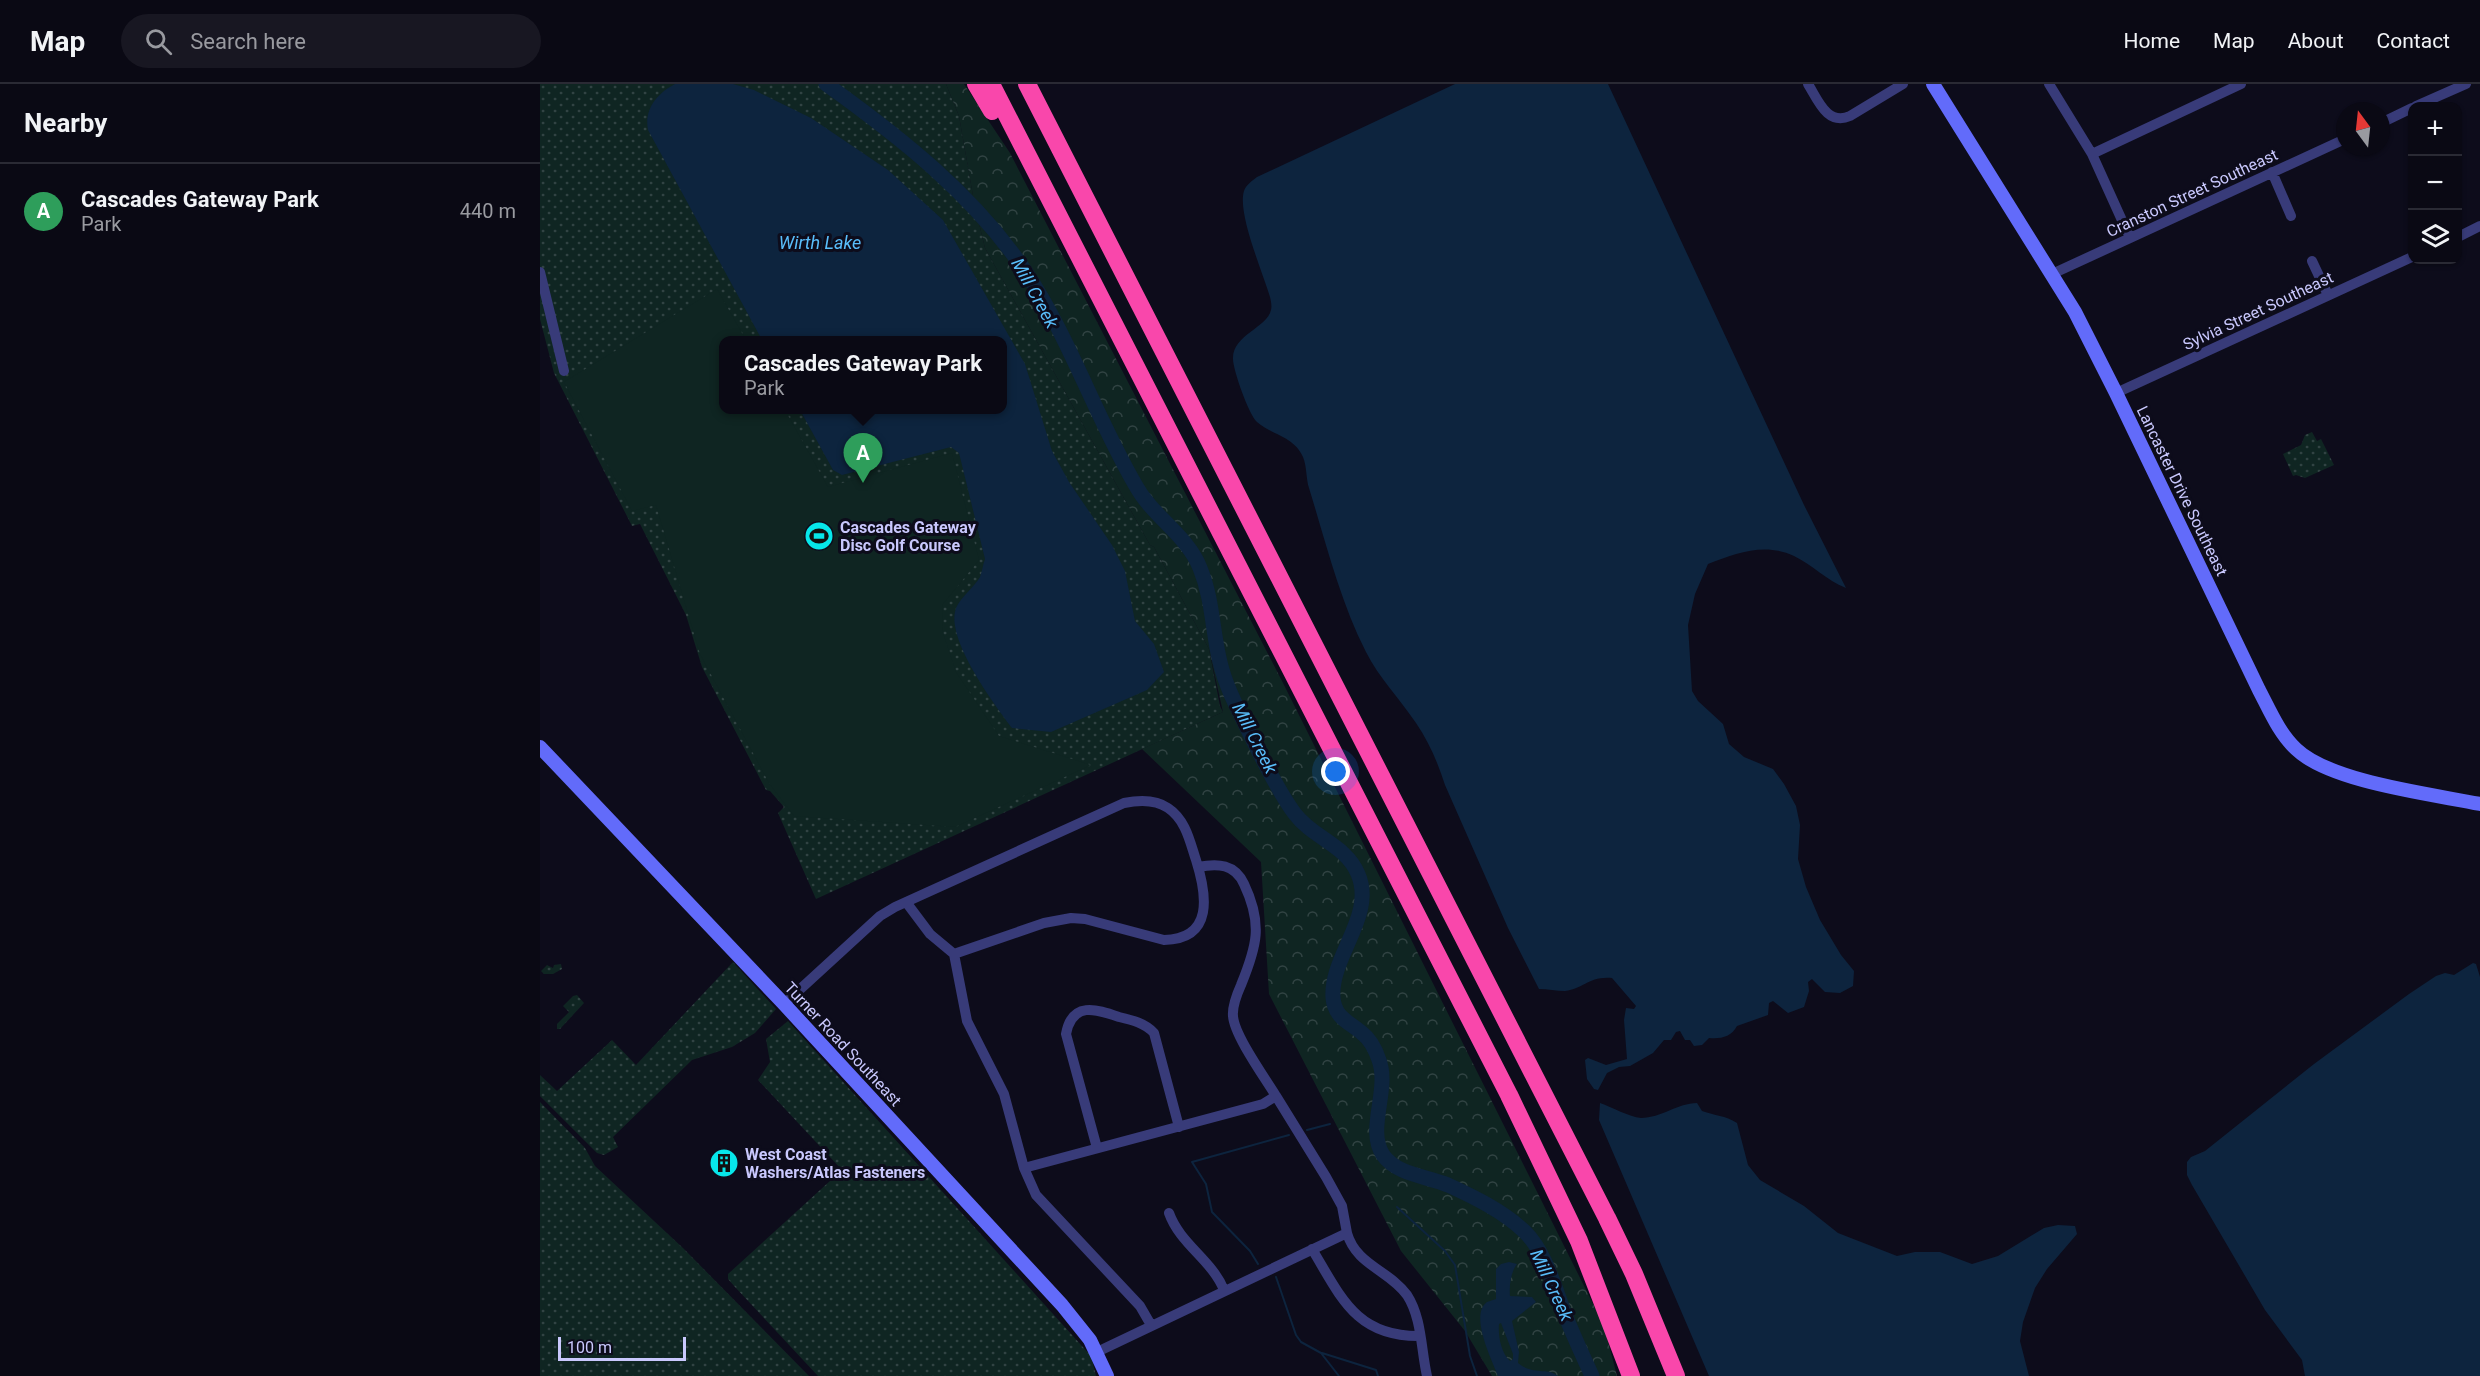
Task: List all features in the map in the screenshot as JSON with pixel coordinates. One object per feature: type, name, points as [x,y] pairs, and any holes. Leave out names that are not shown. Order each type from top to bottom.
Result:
[{"type":"highway","points":[[976,84],[1005,132],[1033,166]]},
{"type":"highway","points":[[991,84],[1542,1162],[1579,1241],[1631,1376]]},
{"type":"highway","points":[[1027,84],[1607,1218],[1643,1295],[1676,1376]]},
{"type":"highway","points":[[1037,84],[1057,143]]},
{"type":"main road","name":"Lancaster Drive Southeast","points":[[1933,84],[2052,274],[2116,393],[2271,713],[2288,740],[2311,761],[2333,771],[2480,804]]},
{"type":"main road","name":"Turner Road Southeast","points":[[540,747],[784,1004],[1062,1305],[1097,1352],[1107,1376]]},
{"type":"street","points":[[1808,84],[1827,114],[1841,119],[1850,116],[1903,84]]},
{"type":"street","points":[[2049,84],[2092,154],[2130,238]]},
{"type":"street","points":[[2092,154],[2241,84]]},
{"type":"street","points":[[2425,102],[2461,85]]},
{"type":"street","points":[[2390,119],[2408,110]]},
{"type":"street","name":"Cranston Street Southeast","points":[[2052,274],[2336,143]]},
{"type":"street","points":[[2272,172],[2292,216]]},
{"type":"street","points":[[2462,235],[2480,226]]},
{"type":"street","name":"Sylvia Street Southeast","points":[[2116,393],[2408,259]]},
{"type":"street","points":[[2312,261],[2328,295]]},
{"type":"street","points":[[540,272],[564,371]]},
{"type":"street","points":[[784,1004],[880,916],[1113,808],[1137,800],[1157,803],[1176,814],[1186,830],[1205,898],[1201,922],[1185,937],[1164,940],[1085,919],[1071,918],[1044,923],[954,954]]},
{"type":"street","points":[[1198,867],[1211,864],[1227,866],[1236,872],[1249,894],[1256,916],[1255,946],[1237,994],[1233,1017],[1238,1031],[1342,1206],[1347,1233],[1354,1250],[1389,1277],[1408,1296],[1416,1317],[1427,1376]]},
{"type":"street","points":[[906,902],[930,934],[954,954],[967,1021],[1004,1094],[1024,1168],[1036,1195],[1140,1306],[1151,1325]]},
{"type":"street","points":[[1098,1149],[1066,1034],[1069,1022],[1075,1015],[1086,1010],[1095,1009],[1149,1027],[1154,1033],[1179,1127]]},
{"type":"street","points":[[1024,1168],[1263,1104],[1276,1096]]},
{"type":"street","points":[[1169,1214],[1174,1229],[1220,1279],[1224,1290]]},
{"type":"street","points":[[1097,1352],[1347,1233]]},
{"type":"street","points":[[1312,1249],[1345,1303],[1367,1324],[1389,1334],[1420,1336]]},
{"type":"green space","points":[[540,84],[946,84],[959,116],[975,207],[985,248],[1209,649],[1223,712],[816,899],[778,813],[784,807],[770,791],[766,790],[702,667],[686,615],[640,524],[632,526],[554,373],[540,319]]},
{"type":"green space","points":[[946,84],[964,84],[1010,153],[1283,683],[1604,1326],[1617,1376],[1492,1376],[1465,1331],[1401,1251],[1269,994],[1261,862],[1142,749],[1223,712],[1209,649],[985,248],[975,207],[959,116]]},
{"type":"green space","name":"Cascades Gateway Disc Golf Course","points":[[717,289],[744,336],[719,336],[719,414],[787,414],[828,487],[952,453],[979,560],[943,604],[942,630],[956,672],[999,736],[1091,765],[955,827],[794,816],[769,783],[700,654],[656,505],[632,511],[564,382]]},
{"type":"green space","points":[[2312,432],[2317,441],[2321,439],[2334,465],[2305,478],[2293,476],[2283,454],[2301,445],[2305,435]]},
{"type":"green space","points":[[733,962],[776,1009],[755,1033],[732,1047],[692,1060],[613,1137],[618,1147],[604,1155],[597,1153],[540,1096],[540,1075],[557,1091],[612,1040],[636,1065]]},
{"type":"green space","points":[[561,964],[562,969],[553,974],[544,974],[541,971],[547,965],[553,968],[554,965]]},
{"type":"green space","points":[[577,995],[584,1003],[560,1029],[557,1029],[557,1024],[569,1012],[563,1006]]},
{"type":"green space","points":[[788,1021],[1091,1356],[1096,1376],[818,1376],[728,1279],[728,1274],[842,1170],[758,1080],[770,1062],[766,1039]]},
{"type":"green space","points":[[540,1102],[585,1148],[595,1166],[683,1248],[809,1376],[540,1376]]},
{"type":"water","name":"Wirth Lake","points":[[675,84],[733,84],[754,90],[811,118],[888,170],[943,220],[1025,364],[1052,451],[1069,482],[1112,545],[1125,571],[1135,621],[1154,644],[1164,672],[1147,690],[1051,732],[1012,728],[983,687],[963,651],[954,619],[957,606],[980,577],[985,559],[959,453],[951,447],[842,475],[833,470],[802,414],[1007,414],[1007,336],[760,336],[648,130],[650,109],[662,93]]},
{"type":"water","points":[[1455,84],[1608,84],[1804,505],[1846,588],[1794,556],[1783,552],[1761,549],[1740,553],[1708,564],[1695,594],[1688,625],[1692,691],[1698,701],[1723,724],[1729,744],[1744,757],[1773,769],[1784,784],[1796,806],[1800,825],[1798,859],[1806,887],[1820,920],[1841,955],[1854,971],[1853,986],[1840,993],[1825,992],[1812,979],[1808,982],[1809,991],[1804,1007],[1788,1013],[1773,1001],[1769,1003],[1768,1015],[1737,1026],[1732,1033],[1725,1036],[1709,1038],[1702,1045],[1694,1046],[1690,1040],[1685,1040],[1680,1031],[1676,1032],[1671,1040],[1664,1040],[1653,1053],[1630,1066],[1619,1067],[1607,1073],[1598,1090],[1594,1089],[1587,1079],[1585,1060],[1588,1058],[1606,1065],[1627,1059],[1624,1020],[1626,1008],[1634,1009],[1636,1006],[1612,978],[1597,979],[1565,991],[1539,989],[1508,928],[1429,745],[1416,723],[1377,671],[1357,633],[1328,551],[1308,484],[1303,457],[1294,444],[1263,426],[1254,418],[1242,392],[1233,359],[1238,344],[1263,322],[1271,310],[1270,297],[1244,213],[1244,191],[1249,183],[1257,177]]},
{"type":"water","points":[[2473,963],[2476,964],[2480,977],[2480,1376],[2305,1376],[2302,1360],[2265,1310],[2192,1185],[2187,1175],[2187,1162],[2191,1157],[2205,1151],[2314,1064],[2409,994],[2436,976],[2445,973],[2454,975]]},
{"type":"water","points":[[1600,1103],[1641,1118],[1656,1116],[1683,1105],[1697,1103],[1702,1111],[1733,1120],[1737,1123],[1748,1165],[1760,1180],[1804,1206],[1838,1233],[1897,1256],[1915,1252],[1940,1252],[1972,1264],[1998,1256],[2044,1228],[2058,1225],[2075,1226],[2077,1234],[2047,1269],[2035,1288],[2023,1322],[2020,1341],[2029,1376],[1709,1376],[1599,1120]]},
{"type":"water","points":[[1509,1262],[1517,1264],[1511,1279],[1510,1296],[1532,1297],[1536,1302],[1512,1321],[1519,1352],[1518,1363],[1529,1369],[1554,1373],[1558,1376],[1498,1376],[1483,1338],[1480,1317],[1482,1308],[1487,1302],[1496,1299],[1496,1269],[1501,1264]],"holes":[[[1501,1323],[1513,1359],[1510,1361],[1502,1349],[1499,1334]]]},
{"type":"waterway","name":"Mill Creek","points":[[826,84],[908,146],[959,192],[1005,243],[1041,297],[1136,486],[1151,507],[1187,546],[1200,568],[1210,603],[1217,650],[1226,681],[1272,776],[1302,822],[1346,856],[1358,874],[1362,890],[1361,905],[1357,921],[1338,967],[1333,998],[1340,1015],[1368,1038],[1379,1060],[1382,1084],[1377,1133],[1378,1145],[1383,1155],[1389,1162],[1404,1171],[1448,1185],[1478,1200],[1507,1217],[1524,1231],[1544,1260],[1592,1376]]},
{"type":"waterway","points":[[1307,1130],[1330,1124]]},
{"type":"waterway","points":[[1258,1264],[1250,1251],[1212,1212],[1206,1184],[1192,1162],[1289,1135]]},
{"type":"waterway","points":[[1397,1207],[1445,1251],[1455,1265],[1470,1356],[1477,1376]]},
{"type":"waterway","points":[[1276,1277],[1296,1335],[1301,1342],[1321,1353],[1339,1376]]},
{"type":"waterway","points":[[1322,1353],[1376,1370],[1378,1376]]},
{"type":"place","name":"Cascades Gateway Park","points":[[863,483]]},
{"type":"place","name":"Cascades Gateway Disc Golf Course","points":[[819,536]]},
{"type":"place","name":"West Coast Washers/Atlas Fasteners","points":[[724,1163]]}]
